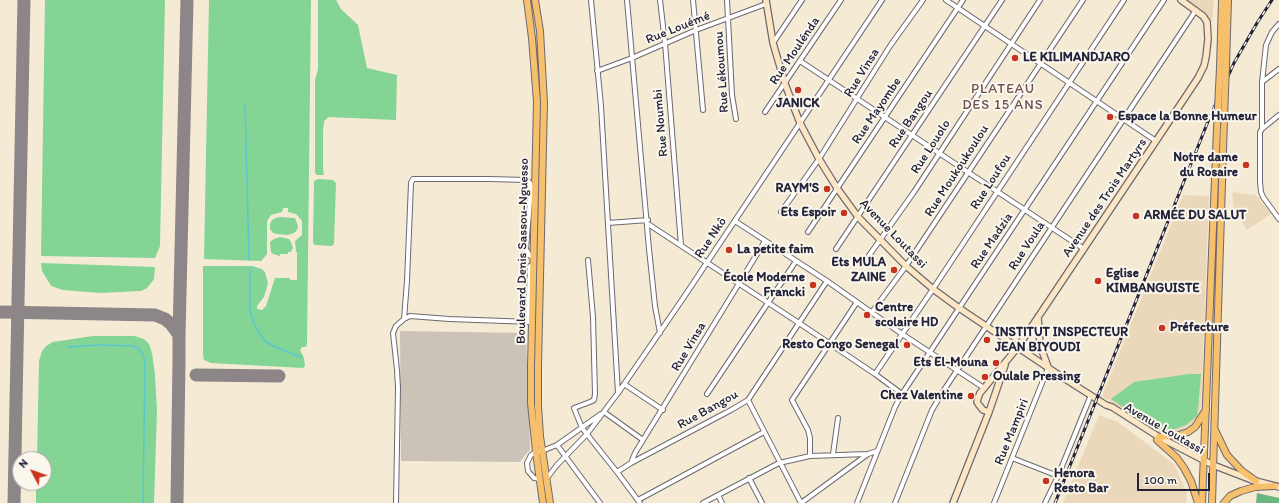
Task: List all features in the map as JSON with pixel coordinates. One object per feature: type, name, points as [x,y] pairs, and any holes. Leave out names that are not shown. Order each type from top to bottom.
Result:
[{"type":"main road","name":"Boulevard Denis Sassou-Nguesso","points":[[527,0],[532,38],[537,102],[530,322],[531,404],[539,452],[543,503]]},
{"type":"main road","name":"Boulevard Denis Sassou-Nguesso","points":[[535,0],[540,31],[544,104],[538,378],[539,452]]},
{"type":"main road","points":[[1181,0],[1196,10]]},
{"type":"main road","points":[[1212,503],[1224,119],[1222,0]]},
{"type":"main road","points":[[1202,503],[1217,128],[1228,0]]},
{"type":"main road","name":"Avenue Loutassi","points":[[766,2],[773,43],[785,84],[800,123],[819,159],[858,216],[906,266],[933,289],[959,308],[1048,368],[1112,407],[1158,439],[1213,467],[1240,477],[1277,486]]},
{"type":"main road","name":"Avenue des Trois Martyrs","points":[[989,412],[983,410],[977,402],[984,388],[1018,347],[1198,78],[1206,57],[1208,39],[1207,22],[1196,10]]},
{"type":"main road","points":[[1038,317],[1040,346],[1048,368]]},
{"type":"main road","name":"Avenue des Trois Martyrs","points":[[953,503],[989,412],[1005,362]]},
{"type":"main road","points":[[1158,439],[1188,432],[1200,421],[1207,408]]},
{"type":"main road","points":[[1214,428],[1227,455],[1239,468],[1256,481]]},
{"type":"main road","points":[[1158,439],[1177,458],[1184,468],[1191,481],[1198,503]]},
{"type":"main road","name":"Boulevard Denis Sassou-Nguesso","points":[[542,479],[550,503]]},
{"type":"main road","points":[[1224,503],[1230,496],[1241,491],[1255,487],[1277,486]]},
{"type":"street","points":[[591,0],[601,106],[618,393]]},
{"type":"street","points":[[627,0],[655,306],[660,333]]},
{"type":"street","name":"Rue Noumbi","points":[[660,0],[665,43],[681,245]]},
{"type":"street","points":[[693,0],[703,110]]},
{"type":"street","name":"Rue Lékoumou","points":[[727,0],[732,95],[736,120]]},
{"type":"street","points":[[773,43],[802,0]]},
{"type":"street","name":"Rue Moulénda","points":[[765,112],[841,0]]},
{"type":"street","name":"Rue Nkô","points":[[542,479],[587,434],[618,393],[660,333],[882,0]]},
{"type":"street","name":"Rue Vinsa","points":[[781,212],[819,159],[890,46],[923,0]]},
{"type":"street","points":[[946,0],[1156,141]]},
{"type":"street","name":"Rue Mayombe","points":[[808,232],[963,0]]},
{"type":"street","name":"Rue Bangou","points":[[836,249],[1002,0]]},
{"type":"street","name":"Rue Louolo","points":[[863,264],[939,153],[1040,0]]},
{"type":"street","name":"Rue Moukoukoulou","points":[[872,312],[906,266],[1083,0]]},
{"type":"street","name":"Rue Loufou","points":[[875,374],[1124,0]]},
{"type":"street","name":"Rue Madzia","points":[[857,503],[895,407],[902,394],[1164,0]]},
{"type":"street","name":"Rue Louémé","points":[[597,71],[632,58],[696,30],[728,19],[766,2]]},
{"type":"street","name":"Rue Voula","points":[[894,503],[932,410],[1196,10]]},
{"type":"street","points":[[1279,24],[1272,32],[1266,45],[1262,82],[1262,128],[1260,132],[1261,192],[1279,218]]},
{"type":"street","points":[[800,61],[1084,249]]},
{"type":"street","points":[[1262,82],[1279,69]]},
{"type":"street","points":[[1262,128],[1279,116]]},
{"type":"street","points":[[404,319],[411,183],[413,179],[488,178],[527,180],[530,183],[531,188],[526,248],[532,257]]},
{"type":"street","points":[[734,221],[827,281],[902,334],[930,351],[957,371],[984,388]]},
{"type":"street","points":[[608,224],[648,222],[738,284],[875,374],[902,394]]},
{"type":"street","name":"Rue Vinsa","points":[[631,463],[635,453],[663,410],[765,241]]},
{"type":"street","points":[[588,260],[593,317],[595,394],[594,400],[574,408],[582,428],[639,501],[764,432]]},
{"type":"street","points":[[707,394],[796,261]]},
{"type":"street","name":"Rue Bangou","points":[[617,472],[631,463],[720,417],[748,400],[827,281]]},
{"type":"street","points":[[810,456],[810,438],[808,430],[792,400],[857,302]]},
{"type":"street","points":[[396,503],[398,388],[393,333],[396,326],[410,316],[530,322]]},
{"type":"street","name":"Rue Mampiri","points":[[994,503],[1048,368]]},
{"type":"street","points":[[624,384],[663,410]]},
{"type":"street","points":[[1045,503],[1058,476],[1091,395]]},
{"type":"street","points":[[748,400],[779,463],[801,503],[868,454],[877,451]]},
{"type":"street","points":[[542,479],[531,476],[527,466],[529,458],[539,452],[557,445],[603,413],[643,440]]},
{"type":"street","points":[[833,454],[838,418]]},
{"type":"street","points":[[557,445],[600,503]]},
{"type":"street","points":[[703,503],[779,463],[810,456],[833,454],[868,454]]},
{"type":"street","points":[[1012,458],[1058,476]]},
{"type":"street","points":[[750,478],[762,503]]},
{"type":"street","points":[[718,495],[722,503]]},
{"type":"shaded area","points":[[1185,0],[1214,0],[1212,23],[1204,14]]},
{"type":"shaded area","points":[[1232,192],[1256,195],[1271,214],[1247,230],[1234,210]]},
{"type":"shaded area","points":[[1183,195],[1209,196],[1201,412],[1191,425],[1178,432],[1157,433],[1102,396]]},
{"type":"shaded area","points":[[400,331],[526,333],[530,450],[520,462],[401,461]]},
{"type":"shaded area","points":[[1099,415],[1118,422],[1174,464],[1187,493],[1186,503],[1063,503]]},
{"type":"green space","points":[[45,0],[165,0],[160,246],[155,258],[41,256]]},
{"type":"green space","points":[[209,0],[311,0],[307,343],[306,347],[302,347],[300,350],[304,358],[305,366],[303,368],[211,363],[204,360],[203,266],[252,266],[262,269],[265,272],[268,283],[264,297],[257,306],[257,309],[262,310],[266,306],[275,278],[290,278],[290,280],[297,280],[297,252],[295,241],[302,235],[302,221],[296,214],[288,212],[288,208],[283,208],[282,212],[271,215],[267,221],[267,254],[261,261],[204,259]]},
{"type":"green space","points":[[318,0],[336,0],[341,9],[358,25],[367,68],[397,75],[396,120],[329,117],[324,121],[324,175],[317,175],[315,173],[315,80],[318,69]]},
{"type":"green space","points":[[318,179],[333,180],[336,183],[334,243],[332,246],[315,245],[313,243],[314,181]]},
{"type":"green space","points":[[278,217],[295,218],[298,226],[297,230],[288,235],[273,233],[270,229],[270,224],[272,220]]},
{"type":"green space","points":[[280,237],[289,239],[293,248],[291,252],[288,252],[288,254],[280,254],[280,256],[271,252],[270,242]]},
{"type":"green space","points":[[41,263],[155,267],[154,279],[147,288],[141,291],[100,293],[63,290],[51,286],[42,271]]},
{"type":"green space","points":[[93,336],[134,336],[144,339],[149,344],[152,353],[155,375],[157,410],[154,503],[36,503],[36,491],[52,491],[52,451],[37,451],[39,361],[42,351],[46,346],[53,342]]},
{"type":"green space","points":[[1189,374],[1201,374],[1197,416],[1186,425],[1172,430],[1154,428],[1111,399],[1134,382]]},
{"type":"green space","points":[[1257,493],[1279,498],[1279,503],[1256,503]]},
{"type":"waterway","points":[[245,103],[249,260]]},
{"type":"waterway","points":[[250,268],[250,310],[253,321],[259,333],[265,341],[275,347],[301,357]]},
{"type":"waterway","points":[[68,347],[98,345],[133,346],[139,349],[143,354],[145,363],[143,503]]},
{"type":"taxiway","points":[[14,503],[24,0]]},
{"type":"taxiway","points":[[179,335],[187,0]]},
{"type":"taxiway","points":[[0,312],[155,315],[165,319],[171,324],[179,335],[177,503]]},
{"type":"taxiway","points":[[196,375],[279,376]]},
{"type":"railway","points":[[1055,503],[1209,119],[1234,63],[1272,0]]},
{"type":"place","name":"LE KILIMANDJARO","points":[[1015,58]]},
{"type":"place","name":"JANICK","points":[[798,90]]},
{"type":"place","name":"Espace la Bonne Humeur","points":[[1110,117]]},
{"type":"place","name":"Notre dame du Rosaire","points":[[1246,165]]},
{"type":"place","name":"RAYM'S","points":[[827,189]]},
{"type":"place","name":"Ets Espoir","points":[[844,213]]},
{"type":"place","name":"ARMÉE DU SALUT","points":[[1136,216]]},
{"type":"place","name":"La petite faim","points":[[729,250]]},
{"type":"place","name":"Ets MULA ZAINE","points":[[894,270]]},
{"type":"place","name":"Eglise KIMBANGUISTE","points":[[1098,281]]},
{"type":"place","name":"École Moderne Francki","points":[[813,285]]},
{"type":"place","name":"Centre scolaire HD","points":[[867,315]]},
{"type":"place","name":"Préfecture","points":[[1162,328]]},
{"type":"place","name":"INSTITUT INSPECTEUR JEAN BIYOUDI","points":[[987,340]]},
{"type":"place","name":"Resto Congo Senegal","points":[[907,345]]},
{"type":"place","name":"Ets El-Mouna","points":[[996,363]]},
{"type":"place","name":"Oulale Pressing","points":[[985,377]]},
{"type":"place","name":"Chez Valentine","points":[[971,396]]},
{"type":"place","name":"Henora Resto Bar","points":[[1046,481]]},
{"type":"district","name":"PLATEAU DES 15 ANS","points":[[1003,98]]}]
